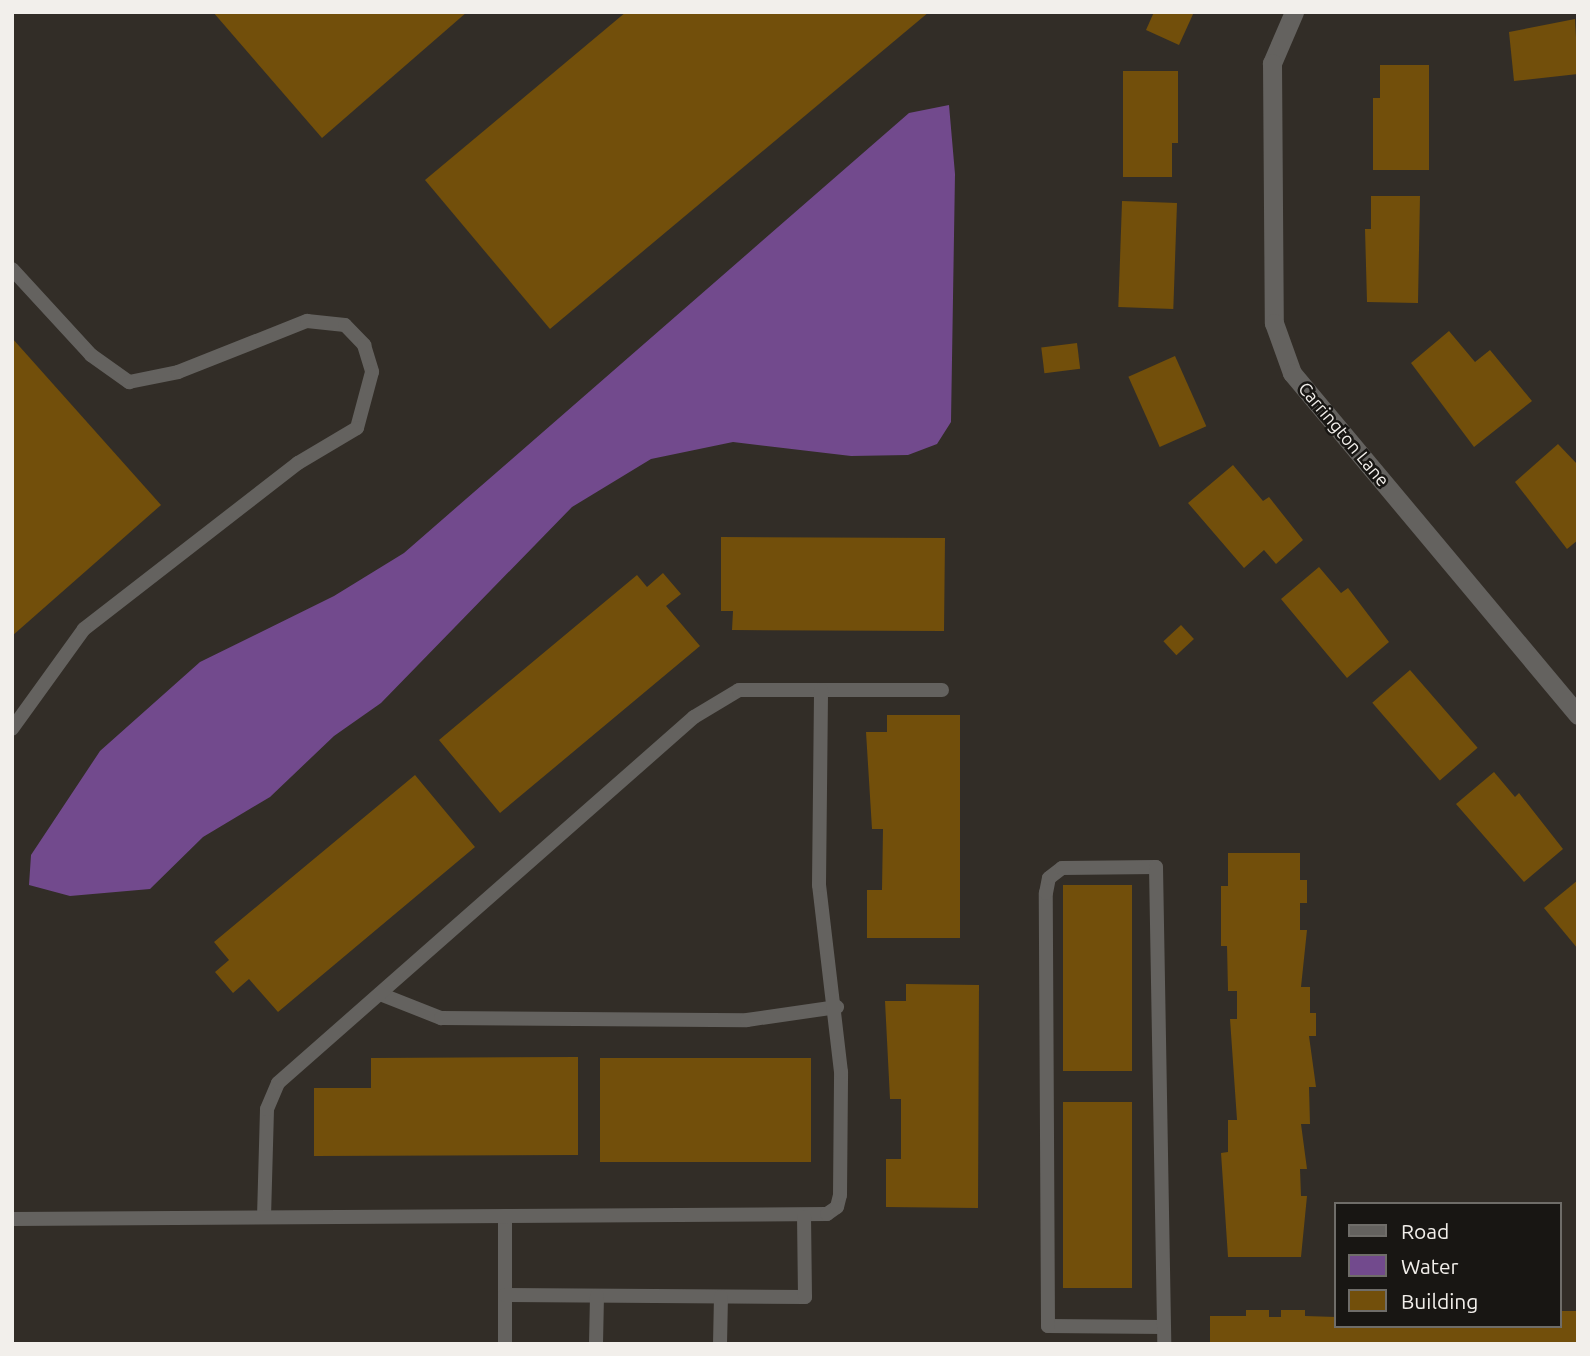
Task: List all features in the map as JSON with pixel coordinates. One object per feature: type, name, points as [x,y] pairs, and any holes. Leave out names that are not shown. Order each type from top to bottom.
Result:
[{"type":"street","name":"Carrington Lane","points":[[1294,12],[1272,63],[1274,323],[1292,373],[1578,715]]},
{"type":"lane","points":[[12,269],[91,355],[129,382],[178,372],[307,321],[345,325],[364,345],[372,372],[357,428],[298,463],[84,629],[12,729]]},
{"type":"lane","points":[[264,1217],[270,1098],[278,1083],[721,697],[739,690],[942,690]]},
{"type":"lane","points":[[12,1219],[804,1217],[827,1214],[837,1207],[840,1195],[837,1007],[819,885],[821,690]]},
{"type":"lane","points":[[1163,1327],[1048,1326],[1046,893],[1049,878],[1062,868],[1156,867],[1164,1344]]},
{"type":"lane","points":[[380,994],[441,1018],[747,1020],[837,1007]]},
{"type":"lane","points":[[505,1216],[505,1344]]},
{"type":"lane","points":[[505,1295],[805,1297],[804,1217]]},
{"type":"lane","points":[[596,1344],[597,1296]]},
{"type":"lane","points":[[720,1344],[721,1297]]},
{"type":"water","points":[[949,105],[955,174],[951,422],[937,444],[908,455],[851,456],[733,442],[651,459],[572,507],[381,703],[334,736],[270,797],[203,837],[150,889],[70,896],[29,885],[31,855],[100,751],[200,662],[334,596],[404,553],[909,113]]},
{"type":"building","points":[[213,12],[467,12],[322,138]]},
{"type":"building","points":[[626,12],[929,12],[550,329],[425,180]]},
{"type":"building","points":[[1154,12],[1194,12],[1179,45],[1146,30]]},
{"type":"building","points":[[1575,19],[1578,74],[1514,81],[1509,32]]},
{"type":"building","points":[[1380,65],[1429,65],[1429,170],[1373,170],[1373,98],[1380,98]]},
{"type":"building","points":[[1123,71],[1178,71],[1178,143],[1172,143],[1172,177],[1123,177]]},
{"type":"building","points":[[1371,196],[1420,196],[1418,303],[1367,302],[1365,229],[1371,229]]},
{"type":"building","points":[[1122,201],[1177,203],[1173,309],[1118,307]]},
{"type":"building","points":[[1449,331],[1475,362],[1490,350],[1532,401],[1474,447],[1411,363]]},
{"type":"building","points":[[12,338],[161,505],[12,636]]},
{"type":"building","points":[[1077,343],[1080,369],[1044,373],[1041,347]]},
{"type":"building","points":[[1175,356],[1206,426],[1160,447],[1128,377]]},
{"type":"building","points":[[1558,444],[1578,465],[1578,540],[1567,549],[1515,482]]},
{"type":"building","points":[[1233,465],[1263,501],[1269,497],[1303,540],[1276,564],[1264,550],[1244,568],[1188,503]]},
{"type":"building","points":[[721,537],[945,538],[944,631],[732,630],[733,611],[721,611]]},
{"type":"building","points":[[1319,567],[1341,593],[1348,588],[1389,642],[1347,678],[1281,599]]},
{"type":"building","points":[[663,573],[681,594],[666,606],[700,646],[500,813],[439,740],[637,575],[647,587]]},
{"type":"building","points":[[1181,625],[1194,639],[1176,655],[1163,641]]},
{"type":"building","points":[[1410,670],[1478,748],[1440,781],[1372,703]]},
{"type":"building","points":[[887,715],[960,715],[960,938],[867,938],[867,890],[882,890],[883,829],[872,829],[866,732],[887,732]]},
{"type":"building","points":[[1494,772],[1515,797],[1519,793],[1563,849],[1524,882],[1456,804]]},
{"type":"building","points":[[415,775],[475,847],[278,1012],[249,979],[233,993],[215,972],[229,960],[214,942]]},
{"type":"building","points":[[1228,853],[1300,853],[1300,880],[1307,880],[1307,903],[1300,903],[1300,930],[1307,930],[1301,987],[1310,987],[1310,1013],[1316,1013],[1316,1036],[1309,1036],[1316,1087],[1309,1087],[1310,1124],[1301,1124],[1307,1169],[1300,1169],[1301,1196],[1307,1196],[1301,1257],[1228,1257],[1221,1153],[1228,1152],[1228,1120],[1237,1120],[1230,1019],[1237,1019],[1237,991],[1228,991],[1227,946],[1221,946],[1221,886],[1228,886]]},
{"type":"building","points":[[1578,880],[1578,949],[1544,908]]},
{"type":"building","points":[[1063,885],[1132,885],[1132,1071],[1063,1071]]},
{"type":"building","points":[[906,984],[979,985],[978,1208],[886,1207],[886,1159],[901,1159],[901,1099],[890,1099],[885,1001],[906,1001]]},
{"type":"building","points":[[578,1057],[578,1155],[314,1156],[314,1088],[371,1088],[371,1058]]},
{"type":"building","points":[[600,1058],[811,1058],[811,1162],[600,1162]]},
{"type":"building","points":[[1063,1102],[1132,1102],[1132,1288],[1063,1288]]},
{"type":"building","points":[[1246,1310],[1269,1310],[1269,1317],[1281,1317],[1281,1310],[1305,1310],[1305,1316],[1334,1317],[1334,1328],[1562,1328],[1562,1311],[1578,1311],[1578,1344],[1210,1344],[1210,1316],[1246,1316]]}]
